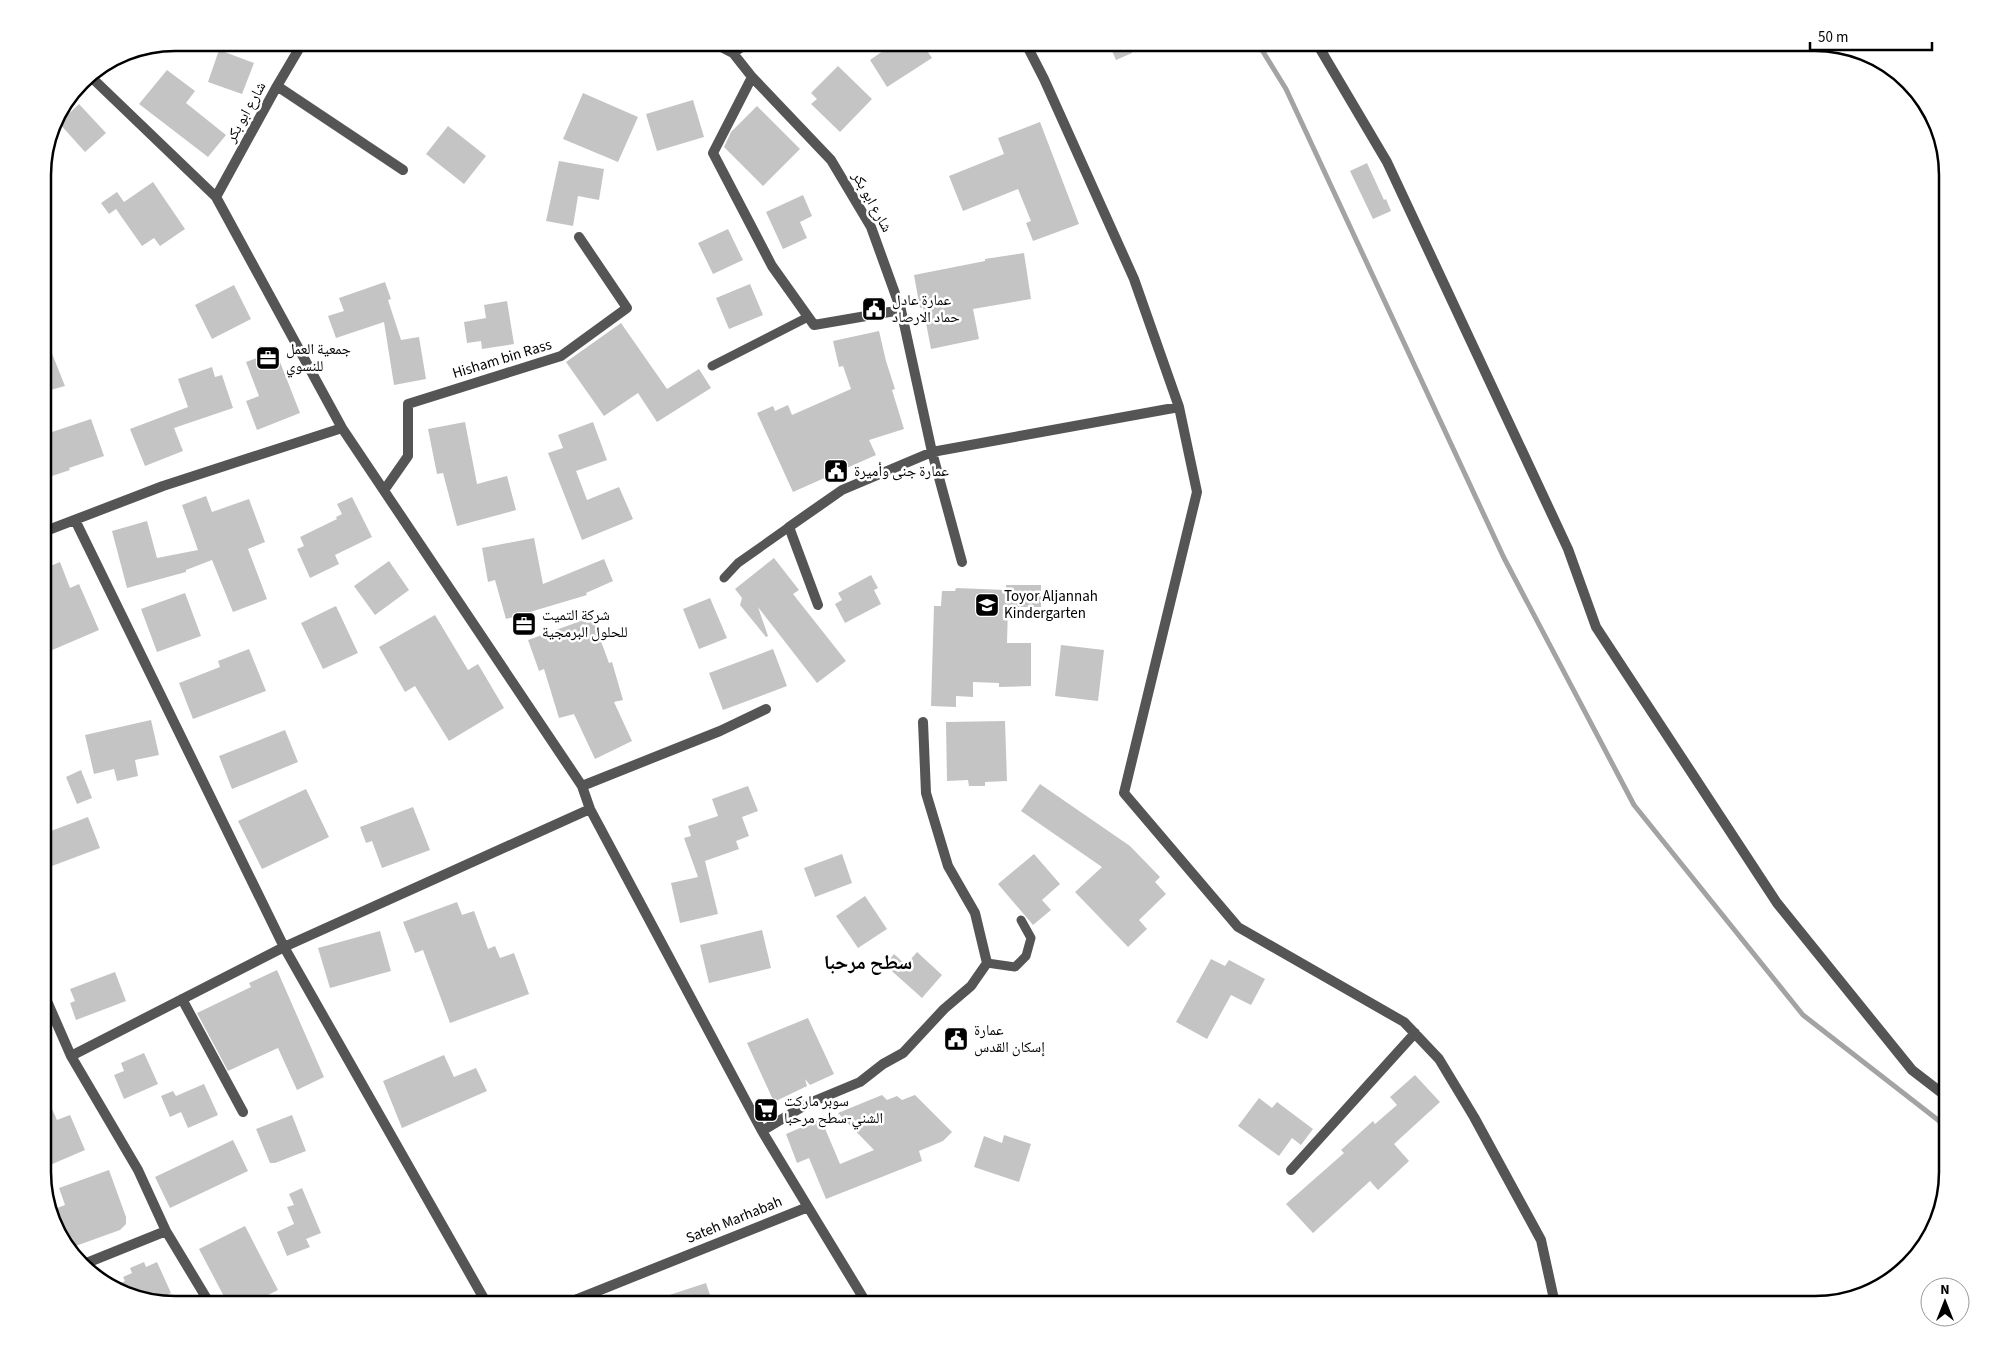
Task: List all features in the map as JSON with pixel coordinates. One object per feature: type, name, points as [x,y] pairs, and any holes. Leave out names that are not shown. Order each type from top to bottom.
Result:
[{"type":"street","name":"شارع ابو بكر","points":[[216,197],[298,51]]},
{"type":"street","name":"شارع ابو بكر","points":[[729,51],[733,53],[752,78],[831,160],[872,227],[901,310],[932,452],[962,562]]},
{"type":"street","points":[[1030,51],[1134,279],[1179,407],[1197,492],[1124,793],[1238,927],[1404,1022],[1439,1059],[1474,1117],[1541,1240],[1553,1296]]},
{"type":"street","points":[[1321,51],[1387,162],[1568,549],[1596,627],[1777,903],[1912,1070],[1939,1091]]},
{"type":"street","points":[[752,78],[713,152],[772,266],[814,325],[901,310]]},
{"type":"street","points":[[95,81],[216,197],[342,428],[385,489],[582,786],[590,809],[762,1131],[865,1296]]},
{"type":"street","points":[[277,86],[403,170]]},
{"type":"street","name":"Hisham bin Rass","points":[[385,489],[408,456],[408,404],[561,356],[627,308],[579,237]]},
{"type":"street","points":[[818,605],[789,526],[842,490],[932,452],[1179,407]]},
{"type":"street","points":[[52,529],[163,486],[342,428]]},
{"type":"street","points":[[75,520],[284,947],[481,1296]]},
{"type":"street","points":[[582,786],[720,731],[766,708]]},
{"type":"street","points":[[762,1131],[807,1104],[860,1082],[883,1064],[903,1053],[944,1009],[971,986],[988,963],[975,913],[948,866],[926,793],[923,722]]},
{"type":"street","points":[[71,1056],[284,947],[590,809]]},
{"type":"street","points":[[182,999],[243,1112]]},
{"type":"street","points":[[52,1013],[71,1056],[138,1170],[166,1231],[205,1296]]},
{"type":"street","points":[[1291,1170],[1415,1033]]},
{"type":"street","name":"Sateh Marhabah","points":[[584,1296],[808,1207]]},
{"type":"street","points":[[91,1261],[166,1231]]},
{"type":"lane","points":[[712,366],[808,317]]},
{"type":"lane","points":[[724,578],[738,563],[789,526]]},
{"type":"lane","points":[[988,963],[1015,967],[1026,956],[1032,938],[1021,920]]},
{"type":"building","points":[[219,51],[254,63],[242,94],[208,82]]},
{"type":"building","points":[[883,51],[927,51],[932,58],[887,87],[870,60]]},
{"type":"building","points":[[1112,51],[1132,51],[1132,53],[1116,60]]},
{"type":"building","points":[[838,66],[872,99],[840,132],[811,104],[817,99],[811,93]]},
{"type":"building","points":[[167,70],[195,91],[186,103],[226,135],[208,157],[139,104]]},
{"type":"building","points":[[583,93],[638,117],[618,162],[563,139]]},
{"type":"building","points":[[693,100],[704,137],[657,151],[646,114]]},
{"type":"building","points":[[79,104],[106,133],[85,152],[62,126],[67,116]]},
{"type":"building","points":[[757,106],[800,149],[763,186],[724,147],[731,132]]},
{"type":"building","points":[[1040,122],[1079,224],[1033,241],[1026,223],[1031,221],[1018,189],[963,211],[949,176],[1004,154],[998,138]]},
{"type":"building","points":[[448,126],[486,156],[464,184],[426,154]]},
{"type":"building","points":[[559,161],[604,169],[599,200],[578,196],[573,226],[546,221]]},
{"type":"building","points":[[1367,163],[1391,211],[1373,219],[1350,171]]},
{"type":"building","points":[[153,182],[185,229],[160,246],[154,238],[142,246],[116,209],[109,214],[101,203],[117,192],[124,202]]},
{"type":"building","points":[[803,195],[812,216],[800,222],[807,238],[783,249],[766,212]]},
{"type":"building","points":[[728,229],[743,260],[713,274],[698,243]]},
{"type":"building","points":[[1024,253],[1031,299],[973,309],[979,339],[931,349],[923,307],[920,308],[914,275],[985,261],[985,259]]},
{"type":"building","points":[[385,282],[391,299],[388,300],[401,340],[419,337],[426,379],[394,385],[384,322],[336,338],[328,316],[344,311],[339,298]]},
{"type":"building","points":[[750,284],[763,315],[729,329],[716,298]]},
{"type":"building","points":[[234,285],[251,319],[212,339],[195,305]]},
{"type":"building","points":[[507,301],[514,344],[482,349],[481,341],[467,343],[464,322],[486,318],[484,305]]},
{"type":"building","points":[[621,323],[667,389],[699,369],[711,388],[657,422],[638,393],[604,416],[566,362]]},
{"type":"building","points":[[879,331],[895,389],[892,390],[904,429],[869,440],[876,455],[793,492],[757,413],[773,406],[775,411],[788,405],[792,415],[851,389],[843,366],[839,367],[833,341]]},
{"type":"building","points":[[52,354],[65,386],[52,390]]},
{"type":"building","points":[[268,354],[272,365],[280,362],[300,413],[257,430],[246,401],[259,396],[246,362]]},
{"type":"building","points":[[212,367],[215,377],[222,375],[233,408],[174,428],[183,451],[145,466],[130,429],[188,407],[178,379]]},
{"type":"building","points":[[91,419],[104,456],[52,476],[52,432]]},
{"type":"building","points":[[465,422],[477,484],[507,476],[516,510],[457,526],[443,473],[437,474],[428,429]]},
{"type":"building","points":[[593,422],[607,460],[576,471],[587,500],[619,487],[633,519],[582,540],[548,453],[563,448],[558,435]]},
{"type":"building","points":[[206,496],[212,512],[249,499],[265,542],[248,549],[267,599],[233,612],[212,560],[186,570],[186,572],[127,588],[112,531],[147,521],[157,558],[198,550],[182,505]]},
{"type":"building","points":[[352,497],[372,537],[335,555],[339,564],[310,578],[297,549],[304,546],[300,537],[337,519],[336,517],[342,514],[337,504]]},
{"type":"building","points":[[534,538],[543,584],[604,559],[613,581],[586,593],[587,595],[506,619],[495,580],[488,582],[482,548]]},
{"type":"building","points":[[774,558],[799,590],[793,594],[846,661],[817,683],[758,607],[768,636],[766,637],[740,605],[742,598],[735,589]]},
{"type":"building","points":[[389,561],[409,590],[375,615],[354,586]]},
{"type":"building","points":[[60,562],[70,588],[79,584],[99,630],[52,650],[52,565]]},
{"type":"building","points":[[871,575],[878,588],[874,590],[881,604],[845,623],[835,604],[842,600],[838,593]]},
{"type":"building","points":[[1006,585],[1041,585],[1041,607],[1008,607],[1007,643],[1031,643],[1031,686],[999,687],[999,683],[973,682],[973,697],[956,696],[956,707],[931,706],[934,606],[941,606],[942,591],[955,591],[956,588],[1006,590]]},
{"type":"building","points":[[185,593],[201,636],[157,652],[141,609]]},
{"type":"building","points":[[710,598],[727,638],[699,649],[683,609]]},
{"type":"building","points":[[336,606],[358,653],[323,669],[301,623]]},
{"type":"building","points":[[435,615],[468,670],[478,664],[504,708],[449,741],[415,686],[405,692],[379,647]]},
{"type":"building","points":[[592,617],[609,663],[612,662],[623,700],[614,702],[632,741],[595,759],[574,714],[559,718],[544,669],[539,671],[528,640]]},
{"type":"building","points":[[1061,645],[1104,650],[1098,701],[1055,696]]},
{"type":"building","points":[[249,649],[266,691],[193,719],[179,683],[220,667],[218,661]]},
{"type":"building","points":[[773,649],[787,686],[723,710],[709,673]]},
{"type":"building","points":[[151,720],[159,755],[135,760],[138,776],[117,781],[114,769],[94,774],[85,735]]},
{"type":"building","points":[[1005,721],[1007,781],[985,782],[985,786],[969,786],[968,780],[947,781],[946,722]]},
{"type":"building","points":[[285,730],[298,762],[232,789],[219,756]]},
{"type":"building","points":[[81,770],[92,798],[77,804],[66,777]]},
{"type":"building","points":[[1040,784],[1130,846],[1160,877],[1155,882],[1166,894],[1139,920],[1147,929],[1128,947],[1075,892],[1102,867],[1021,811]]},
{"type":"building","points":[[748,786],[758,811],[742,817],[749,836],[736,841],[739,849],[705,861],[718,914],[680,923],[671,883],[698,877],[684,838],[691,836],[688,826],[718,816],[712,799]]},
{"type":"building","points":[[306,789],[329,837],[262,869],[238,821]]},
{"type":"building","points":[[413,807],[430,850],[382,868],[372,841],[366,843],[360,827]]},
{"type":"building","points":[[88,817],[100,848],[52,866],[52,831]]},
{"type":"building","points":[[842,854],[852,883],[815,897],[804,868]]},
{"type":"building","points":[[1034,854],[1060,884],[1042,900],[1051,910],[1033,925],[998,884]]},
{"type":"building","points":[[865,896],[887,929],[858,948],[836,916]]},
{"type":"building","points":[[457,902],[462,915],[474,911],[488,949],[495,946],[500,958],[514,953],[529,994],[450,1023],[423,950],[415,953],[403,922]]},
{"type":"building","points":[[762,930],[771,968],[709,983],[700,945]]},
{"type":"building","points":[[380,931],[391,971],[330,988],[318,948]]},
{"type":"building","points":[[917,952],[942,975],[922,998],[885,965],[894,954],[906,965]]},
{"type":"building","points":[[1211,959],[1225,966],[1229,960],[1265,979],[1251,1005],[1231,995],[1207,1039],[1176,1022]]},
{"type":"building","points":[[277,970],[324,1077],[297,1090],[278,1048],[228,1071],[197,1013],[251,987],[249,983]]},
{"type":"building","points":[[115,972],[126,1001],[76,1020],[70,1003],[75,1001],[70,989]]},
{"type":"building","points":[[808,1018],[834,1074],[810,1085],[805,1079],[807,1086],[774,1102],[747,1043]]},
{"type":"building","points":[[144,1053],[158,1084],[124,1099],[114,1075],[124,1071],[121,1063]]},
{"type":"building","points":[[444,1055],[454,1077],[476,1068],[487,1091],[402,1128],[383,1081]]},
{"type":"building","points":[[1415,1075],[1440,1102],[1394,1144],[1409,1161],[1378,1190],[1370,1181],[1313,1233],[1286,1204],[1344,1153],[1341,1150],[1373,1121],[1375,1124],[1397,1105],[1390,1097]]},
{"type":"building","points":[[204,1084],[218,1115],[188,1128],[181,1112],[170,1117],[161,1096],[173,1091],[176,1096]]},
{"type":"building","points":[[882,1095],[887,1100],[897,1096],[902,1100],[915,1095],[952,1132],[943,1141],[919,1151],[922,1161],[826,1199],[809,1158],[797,1163],[786,1134],[821,1119],[840,1164],[874,1150],[838,1113]]},
{"type":"building","points":[[1259,1098],[1272,1108],[1277,1102],[1313,1129],[1301,1145],[1292,1138],[1279,1156],[1238,1126]]},
{"type":"building","points":[[52,1109],[57,1120],[70,1115],[85,1150],[52,1164]]},
{"type":"building","points":[[292,1115],[306,1151],[275,1163],[270,1163],[256,1129]]},
{"type":"building","points":[[1004,1135],[1031,1144],[1019,1182],[974,1167],[984,1136],[1002,1143]]},
{"type":"building","points":[[233,1140],[248,1171],[170,1208],[155,1177]]},
{"type":"building","points":[[109,1170],[126,1217],[126,1224],[120,1230],[76,1246],[68,1234],[57,1208],[65,1205],[59,1188]]},
{"type":"building","points":[[302,1188],[321,1233],[306,1239],[310,1247],[287,1256],[277,1232],[294,1224],[287,1207],[294,1205],[289,1194]]},
{"type":"building","points":[[245,1226],[278,1290],[266,1296],[224,1296],[199,1249]]},
{"type":"building","points":[[144,1262],[146,1267],[157,1262],[171,1293],[165,1295],[143,1292],[121,1283],[125,1281],[123,1277],[132,1273],[130,1268]]},
{"type":"building","points":[[706,1283],[710,1296],[666,1296]]},
{"type":"waterway","points":[[1263,51],[1286,89],[1504,558],[1634,805],[1803,1015],[1939,1121]]},
{"type":"place","name":"عمارة عادل حماد الارصاد","points":[[874,309]]},
{"type":"place","name":"جمعية العمل للنسوي","points":[[268,358]]},
{"type":"place","name":"عمارة جنى وأميرة","points":[[836,471]]},
{"type":"place","name":"Toyor Aljannah Kindergarten","points":[[987,605]]},
{"type":"place","name":"شركة التميت للحلول البرمجية","points":[[524,624]]},
{"type":"place","name":"عمارة إسكان القدس","points":[[956,1039]]},
{"type":"place","name":"سوبر ماركت الشني-سطح مرحبا","points":[[766,1110]]},
{"type":"district","name":"سطح مرحبا","points":[[868,963]]}]
